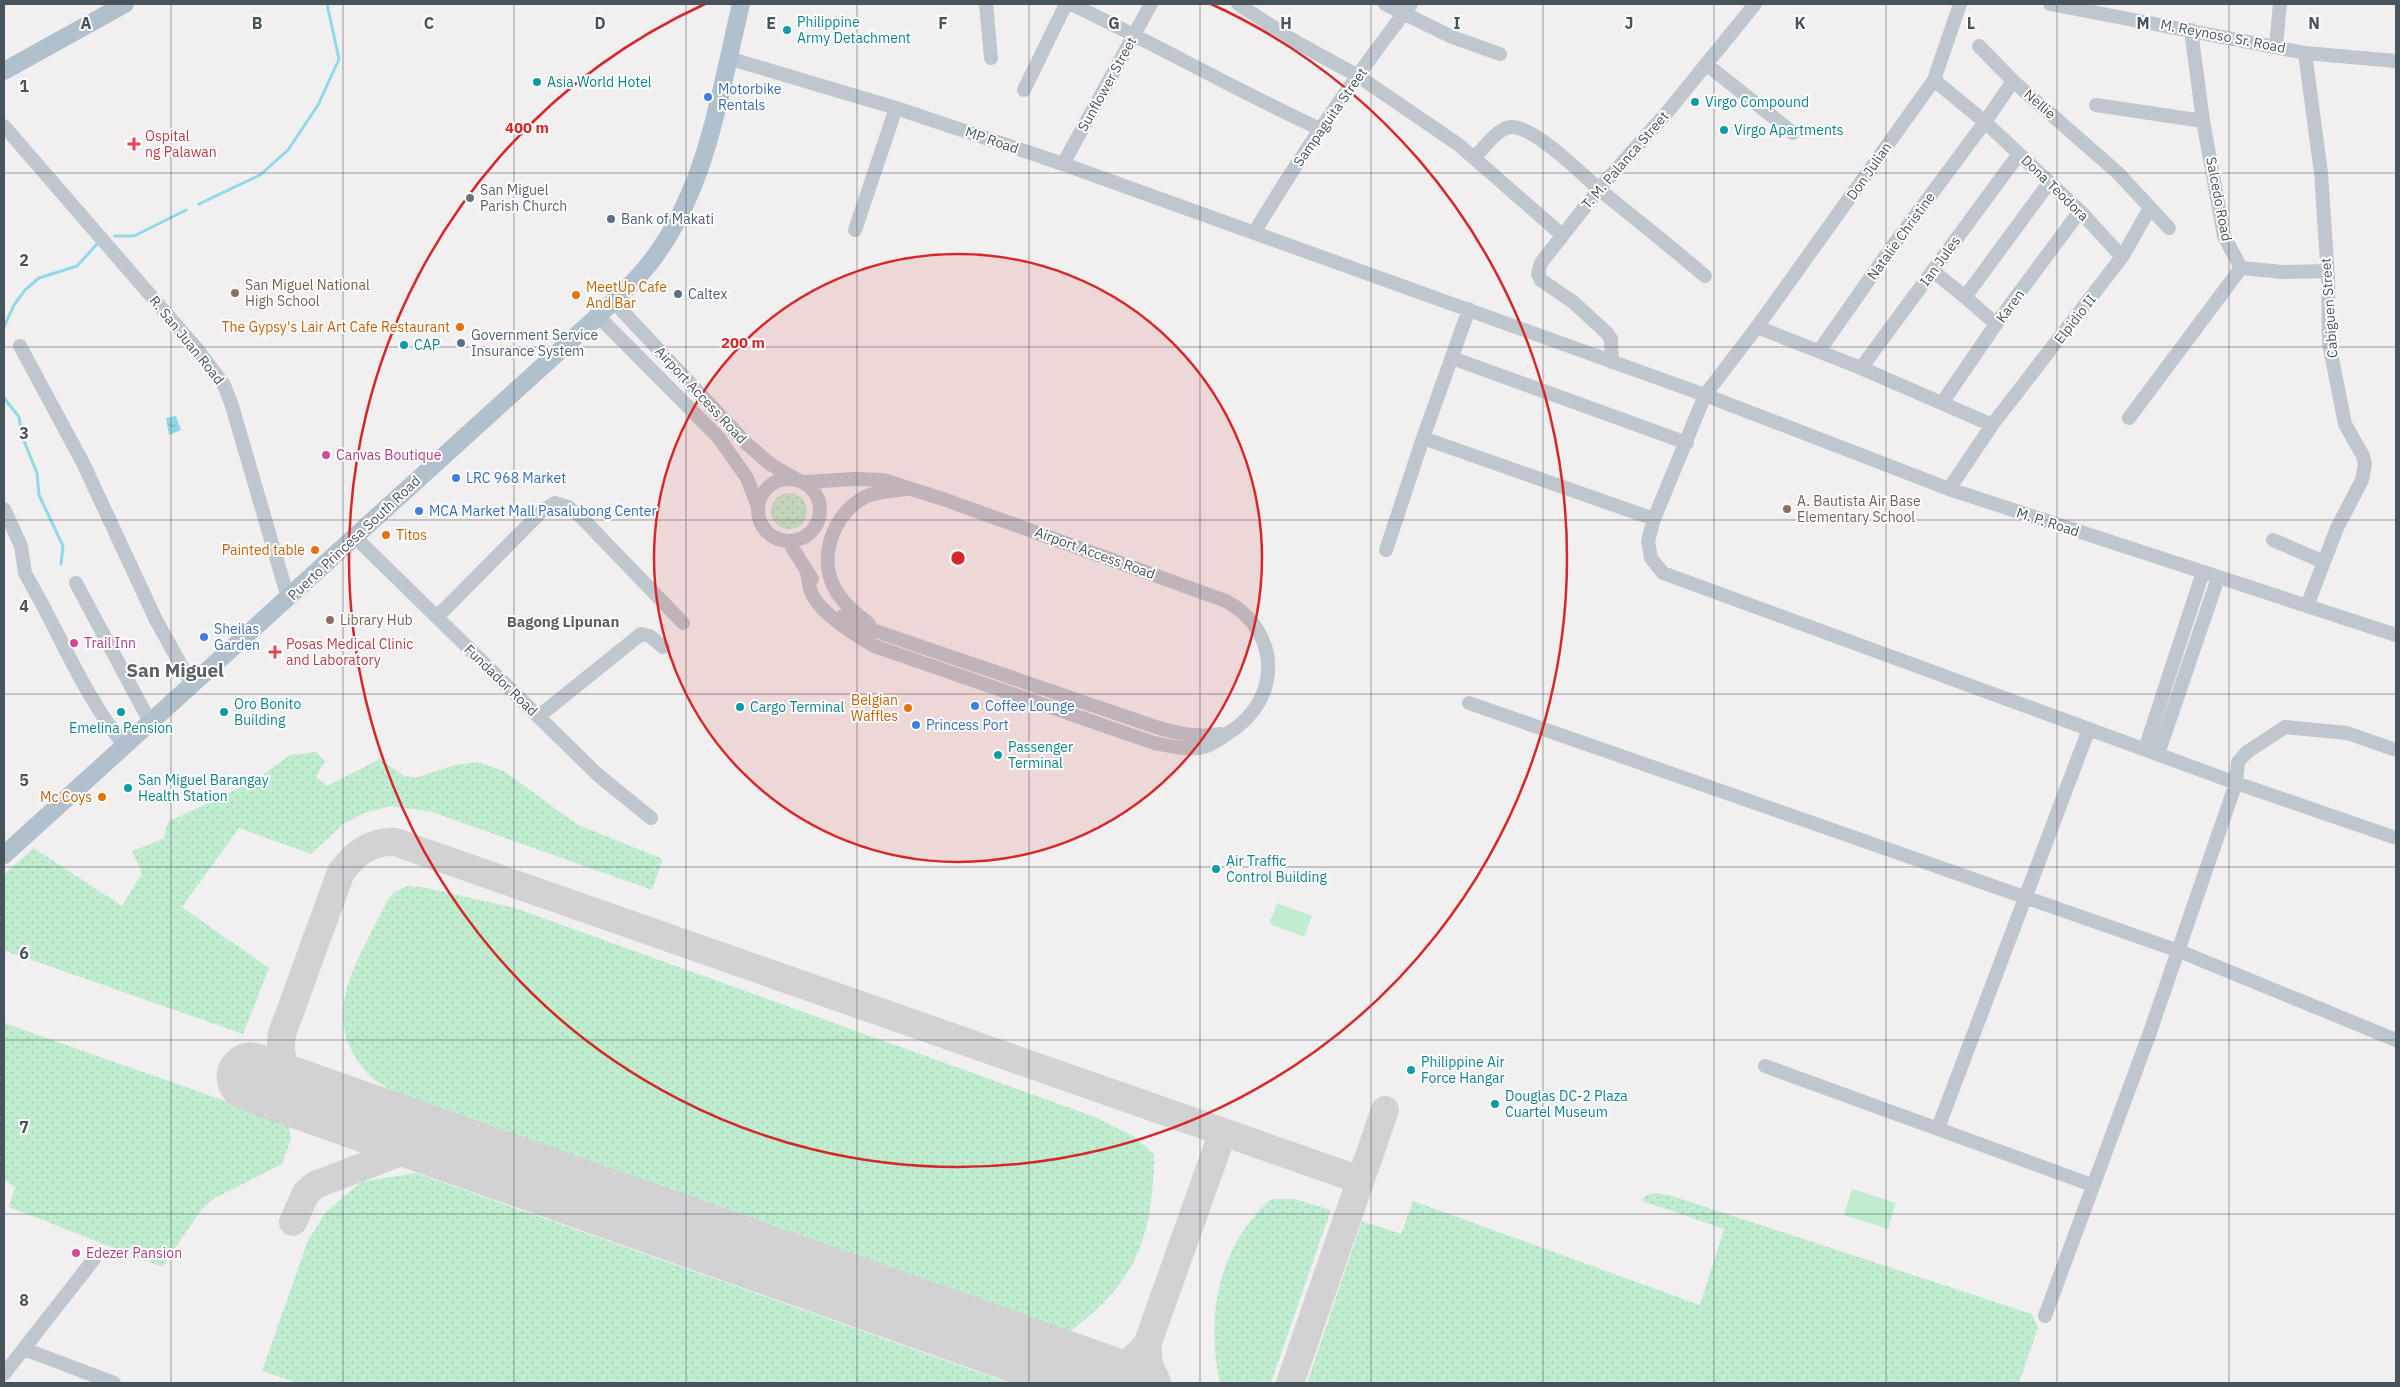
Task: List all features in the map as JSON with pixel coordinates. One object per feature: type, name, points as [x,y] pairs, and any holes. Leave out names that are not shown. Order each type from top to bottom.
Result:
[{"type":"main road","points":[[4,71],[125,4]]},
{"type":"main road","name":"Puerto Princesa South Road","points":[[4,855],[614,302],[651,262],[682,213],[702,163],[741,4]]},
{"type":"street","points":[[986,4],[991,58]]},
{"type":"street","points":[[1024,90],[1066,4]]},
{"type":"street","points":[[1071,4],[1134,34],[1230,87],[1320,129]]},
{"type":"street","name":"Sunflower Street","points":[[1062,164],[1150,4]]},
{"type":"street","points":[[1238,4],[1296,42],[1358,76],[1451,138],[1562,235]]},
{"type":"street","points":[[1385,4],[1407,9],[1452,37],[1500,54]]},
{"type":"street","name":"T. M. Palanca Street","points":[[1612,362],[1611,339],[1608,333],[1582,310],[1541,280],[1538,274],[1541,263],[1599,189],[1755,4]]},
{"type":"street","name":"Don Julian","points":[[1960,4],[1934,80],[1757,327],[1705,395],[1654,519],[1648,541],[1651,558],[1664,573],[2236,783],[2396,838]]},
{"type":"street","name":"M. Reynoso Sr. Road","points":[[2050,4],[2305,53],[2396,61]]},
{"type":"street","points":[[2276,46],[2280,4]]},
{"type":"street","name":"Sampaguita Street","points":[[1254,233],[1279,190],[1320,129],[1407,9]]},
{"type":"street","name":"Salcedo Road","points":[[2191,30],[2203,121],[2224,236],[2241,268]]},
{"type":"street","points":[[1979,46],[2013,81]]},
{"type":"street","name":"Cabiguen Street","points":[[2305,53],[2321,173],[2329,343],[2345,424],[2363,456],[2365,464],[2362,480],[2337,528],[2307,606]]},
{"type":"street","name":"MP Road","points":[[728,58],[896,108],[1062,164],[1469,309]]},
{"type":"street","points":[[1706,64],[1793,133]]},
{"type":"street","points":[[1934,80],[1985,122]]},
{"type":"street","name":"Nellie","points":[[1985,122],[2013,81],[2118,174],[2169,228]]},
{"type":"street","points":[[2096,105],[2203,121]]},
{"type":"street","points":[[855,230],[896,108]]},
{"type":"street","name":"Dona Teodora","points":[[1985,122],[2080,211],[2122,257]]},
{"type":"street","name":"Natalie Christine","points":[[1819,351],[1892,247],[1985,122]]},
{"type":"street","name":"R. San Juan Road","points":[[4,126],[186,336],[224,385],[232,406],[288,598]]},
{"type":"street","points":[[1475,157],[1505,128],[1514,127],[1525,130],[1572,164],[1599,189],[1705,276]]},
{"type":"street","name":"Ian Jules","points":[[1861,368],[2019,154]]},
{"type":"street","points":[[1965,296],[2049,182]]},
{"type":"street","name":"Elpidio II","points":[[1949,489],[1992,425],[2122,257],[2150,208]]},
{"type":"street","name":"Karen","points":[[1942,402],[1996,324],[2080,211]]},
{"type":"street","points":[[2129,418],[2241,268],[2283,272],[2327,272]]},
{"type":"street","points":[[1932,271],[1965,296],[1996,324]]},
{"type":"street","name":"Airport Access Road","points":[[614,302],[746,444],[770,464],[800,481],[870,479],[883,480],[912,488],[1226,601],[1239,608],[1260,632],[1266,646],[1269,674],[1254,710],[1241,726],[1215,743],[1195,749],[1154,743],[903,657],[859,638],[836,620],[812,593],[808,572]]},
{"type":"street","points":[[1386,550],[1469,309]]},
{"type":"street","name":"M. P. Road","points":[[1469,309],[1705,395],[1949,489],[2396,635]]},
{"type":"street","name":"Airport Access Road","points":[[598,316],[719,438],[747,478],[758,507]]},
{"type":"street","points":[[1757,327],[1861,368],[1992,425]]},
{"type":"street","points":[[20,346],[83,463],[156,620],[192,685]]},
{"type":"street","points":[[1452,358],[1687,442]]},
{"type":"street","points":[[1423,438],[1654,519]]},
{"type":"street","points":[[778,480],[800,481],[818,496],[821,514],[813,531],[805,537],[788,541],[780,540],[765,530],[761,523],[758,507],[763,492],[778,480]]},
{"type":"street","points":[[875,629],[846,604],[834,586],[828,566],[829,546],[839,520],[853,504],[874,493],[912,488]]},
{"type":"street","points":[[437,617],[541,512],[555,503],[568,507],[581,517],[683,623]]},
{"type":"street","points":[[4,509],[21,546],[25,573],[88,695],[124,745]]},
{"type":"street","name":"Fundador Road","points":[[355,537],[598,775],[651,818]]},
{"type":"street","points":[[2273,540],[2324,562]]},
{"type":"street","name":"Airport Access Road","points":[[788,541],[825,599],[844,617],[861,626],[875,629],[1159,728],[1187,736],[1203,737],[1229,733]]},
{"type":"street","points":[[2151,751],[2203,572]]},
{"type":"street","points":[[2151,751],[2218,578]]},
{"type":"street","points":[[76,583],[150,722]]},
{"type":"street","points":[[539,716],[641,634],[650,636],[662,646]]},
{"type":"street","points":[[1469,703],[2179,951],[2396,1040]]},
{"type":"street","points":[[2046,1316],[2092,1185],[2179,951],[2236,783],[2238,762],[2246,752],[2285,727],[2347,733],[2396,750]]},
{"type":"street","points":[[1938,1128],[2089,728]]},
{"type":"street","points":[[1765,1066],[2092,1185]]},
{"type":"street","points":[[4,1374],[94,1259]]},
{"type":"street","points":[[24,1349],[114,1383]]},
{"type":"green space","points":[[789,493],[796,494],[802,498],[806,504],[806,518],[802,524],[796,528],[789,529],[782,528],[776,524],[772,518],[771,511],[772,504],[776,498],[782,494]]},
{"type":"green space","points":[[316,752],[325,761],[316,777],[327,786],[380,759],[404,776],[415,778],[455,765],[478,762],[504,771],[578,825],[663,859],[652,890],[432,812],[391,806],[364,813],[342,825],[311,854],[239,828],[182,907],[269,968],[243,1034],[6,951],[4,956],[4,874],[34,848],[122,906],[142,873],[132,851],[163,839],[168,822],[254,781],[290,755]]},
{"type":"green space","points":[[407,886],[422,887],[515,908],[1095,1117],[1133,1136],[1154,1154],[1150,1209],[1145,1233],[1137,1254],[1126,1274],[1112,1293],[1094,1312],[1071,1331],[394,1092],[369,1075],[353,1053],[345,1032],[343,1010],[354,968],[386,903],[394,892]]},
{"type":"green space","points":[[1277,903],[1312,916],[1304,937],[1269,924]]},
{"type":"green space","points":[[4,1023],[288,1123],[291,1139],[282,1164],[215,1198],[202,1209],[162,1267],[9,1207],[15,1187],[4,1180]]},
{"type":"green space","points":[[416,1173],[1009,1383],[297,1383],[262,1371],[308,1240],[326,1212],[361,1182]]},
{"type":"green space","points":[[1852,1189],[1896,1203],[1888,1229],[1844,1215]]},
{"type":"green space","points":[[1655,1193],[1669,1195],[2032,1314],[2038,1328],[2019,1383],[1307,1383],[1362,1221],[1401,1234],[1413,1201],[1700,1305],[1724,1229],[1642,1201],[1644,1196]]},
{"type":"green space","points":[[1271,1199],[1295,1199],[1331,1210],[1272,1380],[1270,1383],[1220,1383],[1214,1333],[1220,1284],[1228,1260],[1239,1238],[1253,1218]]},
{"type":"water","points":[[176,416],[181,430],[169,435],[166,418]]},
{"type":"waterway","points":[[199,204],[260,175],[288,150],[318,105],[339,59],[327,4]]},
{"type":"waterway","points":[[115,236],[134,236],[186,210]]},
{"type":"waterway","points":[[4,327],[14,305],[25,290],[39,278],[77,266],[97,244]]},
{"type":"waterway","points":[[4,398],[19,417],[22,436],[37,473],[39,495],[63,546],[61,564]]},
{"type":"taxiway","points":[[320,1101],[302,1088],[289,1074],[282,1056],[282,1034],[341,872],[352,859],[371,846],[395,842],[1360,1180]]},
{"type":"taxiway","points":[[1290,1383],[1385,1110]]},
{"type":"taxiway","points":[[1076,1369],[1088,1371],[1116,1369],[1131,1361],[1147,1345],[1223,1132]]},
{"type":"taxiway","points":[[293,1222],[306,1193],[315,1185],[406,1150],[441,1144]]},
{"type":"taxiway","points":[[1147,1345],[1149,1364],[1157,1383]]},
{"type":"runway","points":[[251,1077],[1115,1383]]},
{"type":"place","name":"Philippine Army Detachment","points":[[787,30]]},
{"type":"place","name":"Asia World Hotel","points":[[537,82]]},
{"type":"place","name":"Motorbike Rentals","points":[[708,97]]},
{"type":"place","name":"Virgo Compound","points":[[1695,102]]},
{"type":"place","name":"Virgo Apartments","points":[[1724,130]]},
{"type":"place","name":"Ospital ng Palawan","points":[[134,144]]},
{"type":"place","name":"San Miguel Parish Church","points":[[470,198]]},
{"type":"place","name":"Bank of Makati","points":[[611,219]]},
{"type":"place","name":"San Miguel National High School","points":[[235,293]]},
{"type":"place","name":"Caltex","points":[[678,294]]},
{"type":"place","name":"MeetUp Cafe And Bar","points":[[576,295]]},
{"type":"place","name":"The Gypsy's Lair Art Cafe Restaurant","points":[[460,327]]},
{"type":"place","name":"Government Service Insurance System","points":[[461,343]]},
{"type":"place","name":"CAP","points":[[404,345]]},
{"type":"place","name":"Canvas Boutique","points":[[326,455]]},
{"type":"place","name":"LRC 968 Market","points":[[456,478]]},
{"type":"place","name":"A. Bautista Air Base Elementary School","points":[[1787,509]]},
{"type":"place","name":"MCA Market Mall Pasalubong Center","points":[[419,511]]},
{"type":"place","name":"Titos","points":[[386,535]]},
{"type":"place","name":"Painted table","points":[[315,550]]},
{"type":"place","name":"Library Hub","points":[[330,620]]},
{"type":"place","name":"Sheilas Garden","points":[[204,637]]},
{"type":"place","name":"Trail Inn","points":[[74,643]]},
{"type":"place","name":"Posas Medical Clinic and Laboratory","points":[[275,652]]},
{"type":"place","name":"Coffee Lounge","points":[[975,706]]},
{"type":"place","name":"Cargo Terminal","points":[[740,707]]},
{"type":"place","name":"Belgian Waffles","points":[[908,708]]},
{"type":"place","name":"Emelina Pension","points":[[121,712]]},
{"type":"place","name":"Oro Bonito Building","points":[[224,712]]},
{"type":"place","name":"Princess Port","points":[[916,725]]},
{"type":"place","name":"Passenger Terminal","points":[[998,755]]},
{"type":"place","name":"San Miguel Barangay Health Station","points":[[128,788]]},
{"type":"place","name":"Mc Coys","points":[[102,797]]},
{"type":"place","name":"Air Traffic Control Building","points":[[1216,869]]},
{"type":"place","name":"Philippine Air Force Hangar","points":[[1411,1070]]},
{"type":"place","name":"Douglas DC-2 Plaza Cuartel Museum","points":[[1495,1104]]},
{"type":"place","name":"Edezer Pansion","points":[[76,1253]]},
{"type":"district","name":"Bagong Lipunan","points":[[563,621]]},
{"type":"district","name":"San Miguel","points":[[175,670]]}]
